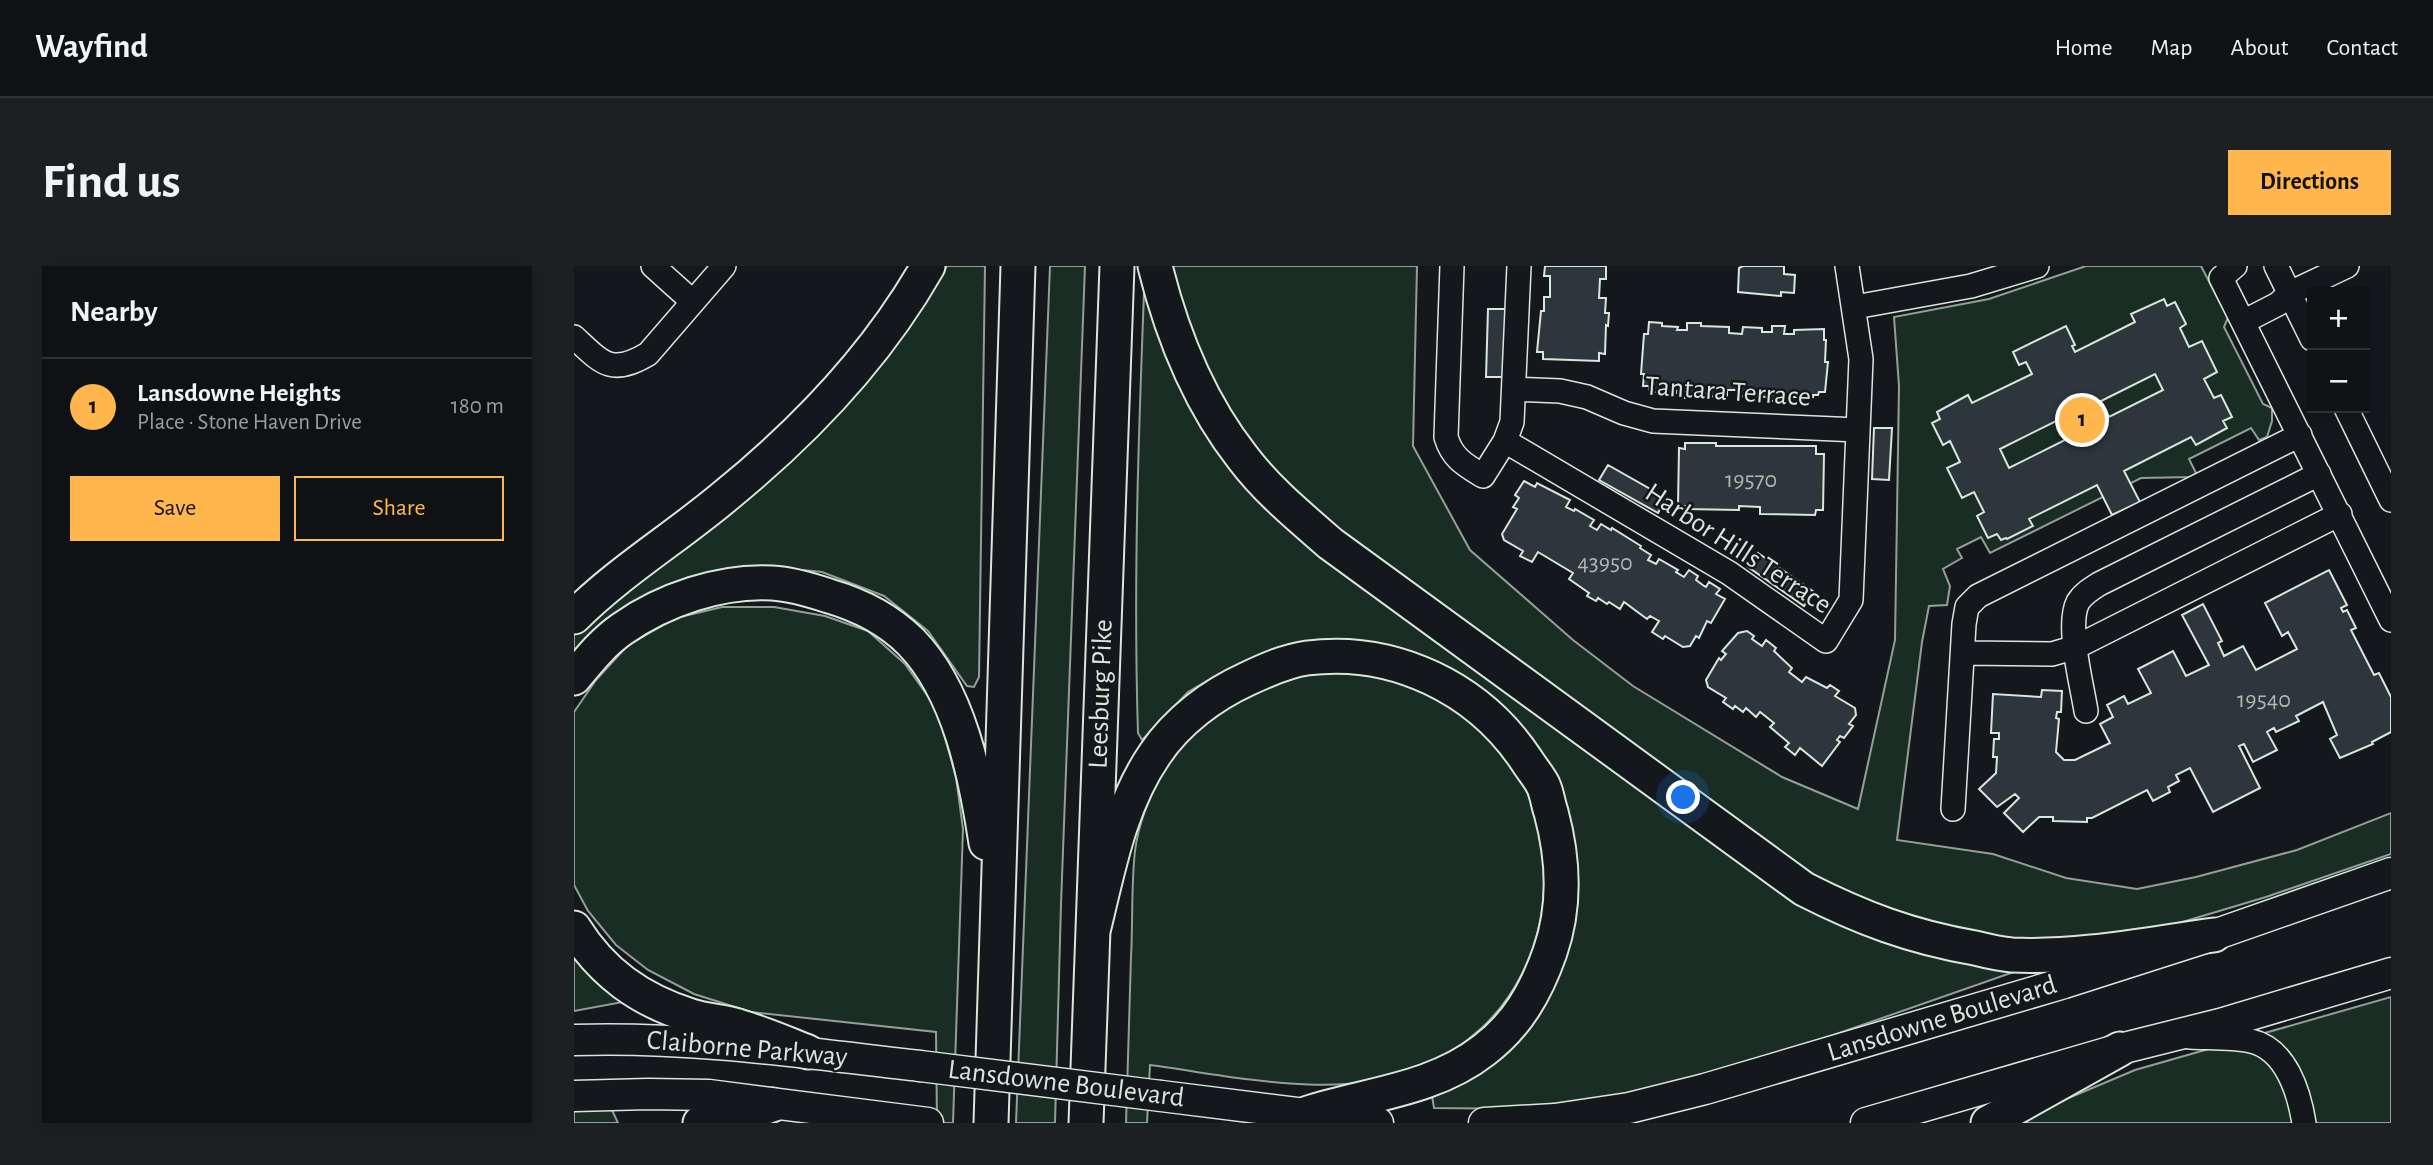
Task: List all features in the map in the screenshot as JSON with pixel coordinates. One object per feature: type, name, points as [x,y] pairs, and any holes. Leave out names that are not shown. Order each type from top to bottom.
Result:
[{"type":"highway","points":[[574,617],[642,560],[723,498],[827,404],[874,345],[928,266]]},
{"type":"highway","points":[[991,1123],[1018,266]]},
{"type":"highway","name":"Leesburg Pike","points":[[1086,1123],[1117,266]]},
{"type":"highway","points":[[1155,266],[1174,331],[1211,412],[1243,459],[1284,503],[1342,553],[1804,889],[1855,915],[1902,932],[2011,955],[2087,952],[2214,935]]},
{"type":"highway","points":[[574,678],[592,656],[621,629],[655,609],[691,595],[729,585],[772,583],[811,590],[850,602],[883,618],[911,642],[932,670],[952,707],[966,747],[985,839],[997,940]]},
{"type":"highway","points":[[1093,931],[1119,830],[1134,790],[1168,737],[1194,712],[1227,688],[1267,670],[1305,658],[1351,656],[1398,664],[1442,681],[1484,711],[1516,743],[1543,785],[1558,835],[1563,877],[1558,929],[1539,982],[1512,1026],[1483,1051],[1450,1072],[1407,1088],[1307,1113]]},
{"type":"highway","points":[[574,928],[615,978],[659,1005],[693,1017],[737,1026],[808,1052]]},
{"type":"highway","points":[[1988,1123],[2120,1049]]},
{"type":"highway","points":[[700,1123],[725,1121],[772,1105]]},
{"type":"main road","name":"Lansdowne Boulevard","points":[[1484,1123],[1555,1119],[1629,1108],[1705,1089],[1907,1031],[2214,935],[2391,873]]},
{"type":"main road","points":[[1866,1123],[2391,973]]},
{"type":"main road","name":"Claiborne Parkway","points":[[574,1040],[704,1042],[920,1066]]},
{"type":"main road","name":"Lansdowne Boulevard","points":[[920,1066],[1378,1123]]},
{"type":"main road","name":"Claiborne Parkway","points":[[574,1096],[709,1095],[924,1123]]},
{"type":"street","points":[[653,266],[693,302]]},
{"type":"street","points":[[574,337],[606,365],[619,367],[648,354],[724,266]]},
{"type":"street","points":[[1452,266],[1446,437],[1457,460],[1483,476],[1505,441],[1512,422],[1519,266]]},
{"type":"street","name":"Harbor Hills Terrace","points":[[1505,441],[1729,573],[1826,641],[1851,600],[1861,359],[1847,266]]},
{"type":"street","points":[[1855,307],[1970,286],[2037,266]]},
{"type":"street","points":[[2235,266],[2221,278],[2390,616]]},
{"type":"street","points":[[2276,266],[2307,329]]},
{"type":"street","points":[[2243,322],[2278,303],[2290,293],[2347,266]]},
{"type":"street","name":"Tantara Terrace","points":[[1514,389],[1560,391],[1587,397],[1624,413],[1653,421],[1858,430]]},
{"type":"street","points":[[2348,413],[2391,500]]},
{"type":"street","points":[[1953,809],[1968,607],[1978,596],[2300,435]]},
{"type":"street","points":[[2086,711],[2076,647],[2075,616],[2077,603],[2086,593],[2099,584],[2319,474]]},
{"type":"street","points":[[1963,653],[2052,654],[2076,647],[2340,514]]},
{"type":"street","points":[[2173,1036],[2252,1041],[2271,1052],[2290,1072],[2301,1102],[2304,1123]]},
{"type":"green space","points":[[947,266],[985,266],[979,677],[974,687],[967,686],[928,631],[884,596],[822,572],[762,566],[718,570],[668,586],[574,656],[574,634],[608,599],[907,328]]},
{"type":"green space","points":[[1050,266],[1085,266],[1055,1123],[1016,1123]]},
{"type":"green space","points":[[1145,266],[1211,429],[1756,865],[2031,966],[1802,1046],[1708,1075],[1632,1093],[1536,1109],[1434,1108],[1432,1096],[1500,1056],[1574,860],[1494,700],[1273,650],[1219,674],[1188,692],[1142,740],[1138,733],[1136,558]]},
{"type":"green space","points":[[1171,266],[1417,266],[1413,446],[1470,550],[1573,640],[1633,686],[1782,777],[1858,809],[1895,640],[1899,386],[1894,317],[1989,299],[2086,266],[2201,266],[2228,318],[2224,327],[2263,404],[2272,408],[2272,421],[2267,437],[2259,440],[2251,428],[2189,459],[2196,473],[2191,477],[2141,478],[1990,553],[1981,537],[1957,549],[1962,558],[1943,569],[1950,586],[1947,605],[1929,606],[1897,840],[1993,854],[2066,878],[2137,889],[2196,877],[2297,850],[2391,813],[2391,854],[2266,897],[2169,926],[2044,942],[1978,934],[1901,914],[1837,889],[1799,867],[1307,514],[1238,432],[1206,373],[1189,328]]},
{"type":"green space","points":[[722,607],[774,607],[825,616],[868,631],[905,664],[932,702],[941,723],[956,777],[963,829],[953,1123],[937,1123],[936,1032],[751,1012],[694,994],[648,970],[616,945],[588,911],[574,885],[574,712],[596,680],[628,645],[676,618]]},
{"type":"green space","points":[[1342,670],[1399,681],[1438,697],[1480,730],[1520,778],[1536,818],[1544,869],[1543,905],[1535,940],[1522,973],[1504,1003],[1480,1030],[1451,1052],[1417,1069],[1386,1078],[1319,1085],[1250,1080],[1150,1065],[1147,1123],[1126,1123],[1135,851],[1145,811],[1164,770],[1190,734],[1221,707],[1279,681]]},
{"type":"green space","points":[[574,951],[607,989],[623,1002],[574,1011]]},
{"type":"green space","points":[[2391,997],[2391,1123],[2015,1123],[2135,1070]]},
{"type":"green space","points":[[574,1109],[612,1110],[618,1123],[574,1123]]},
{"type":"building","points":[[1545,266],[1606,266],[1606,279],[1600,279],[1599,298],[1606,298],[1605,313],[1609,313],[1605,354],[1599,353],[1599,361],[1543,359],[1543,352],[1537,352],[1544,297],[1550,297],[1550,276],[1544,276]]},
{"type":"building","points":[[1784,266],[1784,274],[1795,275],[1794,293],[1781,292],[1781,296],[1738,292],[1739,268]]},
{"type":"building","points":[[2164,299],[2167,306],[2175,302],[2186,324],[2180,328],[2189,347],[2202,341],[2217,372],[2204,379],[2214,398],[2221,395],[2232,417],[2223,421],[2227,428],[2196,445],[2191,437],[2124,471],[2140,502],[2112,515],[2097,485],[2029,519],[2033,526],[2007,539],[2001,540],[1997,534],[1988,538],[1977,516],[1984,512],[1974,492],[1962,498],[1947,468],[1960,462],[1950,441],[1943,445],[1932,423],[1940,419],[1937,412],[1968,395],[1972,403],[2032,374],[2026,362],[2019,365],[2013,352],[2066,326],[2075,345],[2072,346],[2075,352],[2135,322],[2131,314]],"holes":[[[2155,374],[2163,390],[2109,417],[2101,401]],[[2056,421],[2065,440],[2009,468],[2000,449]]]},
{"type":"building","points":[[1488,309],[1507,309],[1505,377],[1486,377]]},
{"type":"building","points":[[1649,322],[1678,327],[1677,330],[1687,330],[1687,323],[1701,323],[1701,326],[1729,327],[1729,333],[1742,334],[1743,327],[1762,328],[1762,332],[1772,332],[1772,326],[1785,326],[1784,334],[1794,334],[1794,330],[1824,329],[1825,362],[1828,362],[1825,392],[1819,392],[1813,397],[1790,397],[1790,394],[1782,394],[1782,401],[1769,401],[1770,397],[1739,396],[1739,390],[1727,390],[1727,397],[1698,393],[1698,398],[1685,398],[1685,391],[1654,392],[1649,390],[1649,386],[1643,386],[1644,374],[1641,374],[1644,334],[1648,334]]},
{"type":"building","points":[[1874,428],[1892,428],[1889,480],[1872,479]]},
{"type":"building","points":[[1685,443],[1716,443],[1716,446],[1816,446],[1816,454],[1824,454],[1823,510],[1816,510],[1815,515],[1760,514],[1760,507],[1739,506],[1739,510],[1686,509],[1686,506],[1678,506],[1679,448],[1685,449]]},
{"type":"building","points":[[1608,465],[1666,498],[1658,513],[1599,480]]},
{"type":"building","points":[[1524,481],[1535,487],[1537,483],[1570,500],[1566,507],[1594,520],[1590,526],[1597,530],[1601,524],[1611,530],[1612,528],[1641,546],[1640,548],[1651,555],[1648,560],[1656,564],[1659,559],[1678,570],[1676,572],[1684,577],[1689,570],[1698,576],[1696,580],[1704,586],[1709,582],[1720,589],[1716,594],[1725,599],[1711,623],[1707,621],[1699,638],[1696,636],[1690,646],[1683,647],[1665,636],[1663,639],[1652,632],[1659,621],[1650,616],[1647,619],[1624,602],[1620,609],[1609,602],[1607,604],[1598,598],[1596,601],[1587,596],[1589,593],[1569,579],[1573,573],[1538,552],[1532,562],[1520,556],[1523,551],[1504,540],[1502,534],[1517,509],[1513,507],[1519,498],[1515,495]]},
{"type":"building","points":[[1758,553],[1814,592],[1804,606],[1748,567]]},
{"type":"building","points":[[2329,570],[2347,605],[2341,608],[2343,612],[2347,610],[2356,628],[2351,630],[2374,675],[2379,673],[2391,697],[2391,732],[2372,742],[2373,744],[2340,758],[2330,739],[2337,735],[2323,702],[2296,716],[2299,721],[2276,732],[2274,728],[2267,732],[2277,750],[2253,762],[2244,744],[2239,746],[2260,788],[2213,812],[2190,768],[2176,775],[2179,781],[2168,787],[2170,792],[2153,801],[2147,790],[2092,818],[2087,818],[2087,822],[2053,821],[2053,817],[2039,817],[2023,832],[2004,813],[2019,798],[2015,794],[1997,807],[1979,789],[1996,773],[1994,739],[1999,739],[1999,733],[1991,733],[1993,694],[2041,697],[2042,690],[2062,691],[2061,712],[2057,712],[2056,718],[2059,719],[2056,752],[2064,760],[2075,760],[2110,743],[2100,724],[2113,717],[2107,705],[2124,696],[2128,704],[2151,693],[2138,669],[2173,651],[2186,676],[2209,665],[2182,615],[2203,604],[2222,641],[2218,643],[2224,656],[2243,646],[2256,670],[2297,649],[2288,632],[2282,636],[2265,603]]},
{"type":"building","points":[[1747,631],[1754,636],[1752,639],[1762,646],[1766,640],[1776,648],[1774,651],[1792,668],[1789,672],[1802,682],[1806,677],[1827,688],[1830,685],[1839,691],[1835,696],[1855,708],[1856,715],[1849,724],[1853,726],[1844,738],[1840,736],[1837,740],[1840,742],[1822,766],[1800,748],[1795,755],[1785,747],[1789,743],[1770,727],[1774,723],[1760,712],[1756,717],[1746,708],[1743,712],[1735,706],[1733,709],[1723,702],[1726,698],[1708,687],[1706,680],[1719,658],[1721,660],[1726,654],[1722,651],[1738,633]]},
{"type":"place","name":"Lansdowne Heights","points":[[2082,420]]}]
